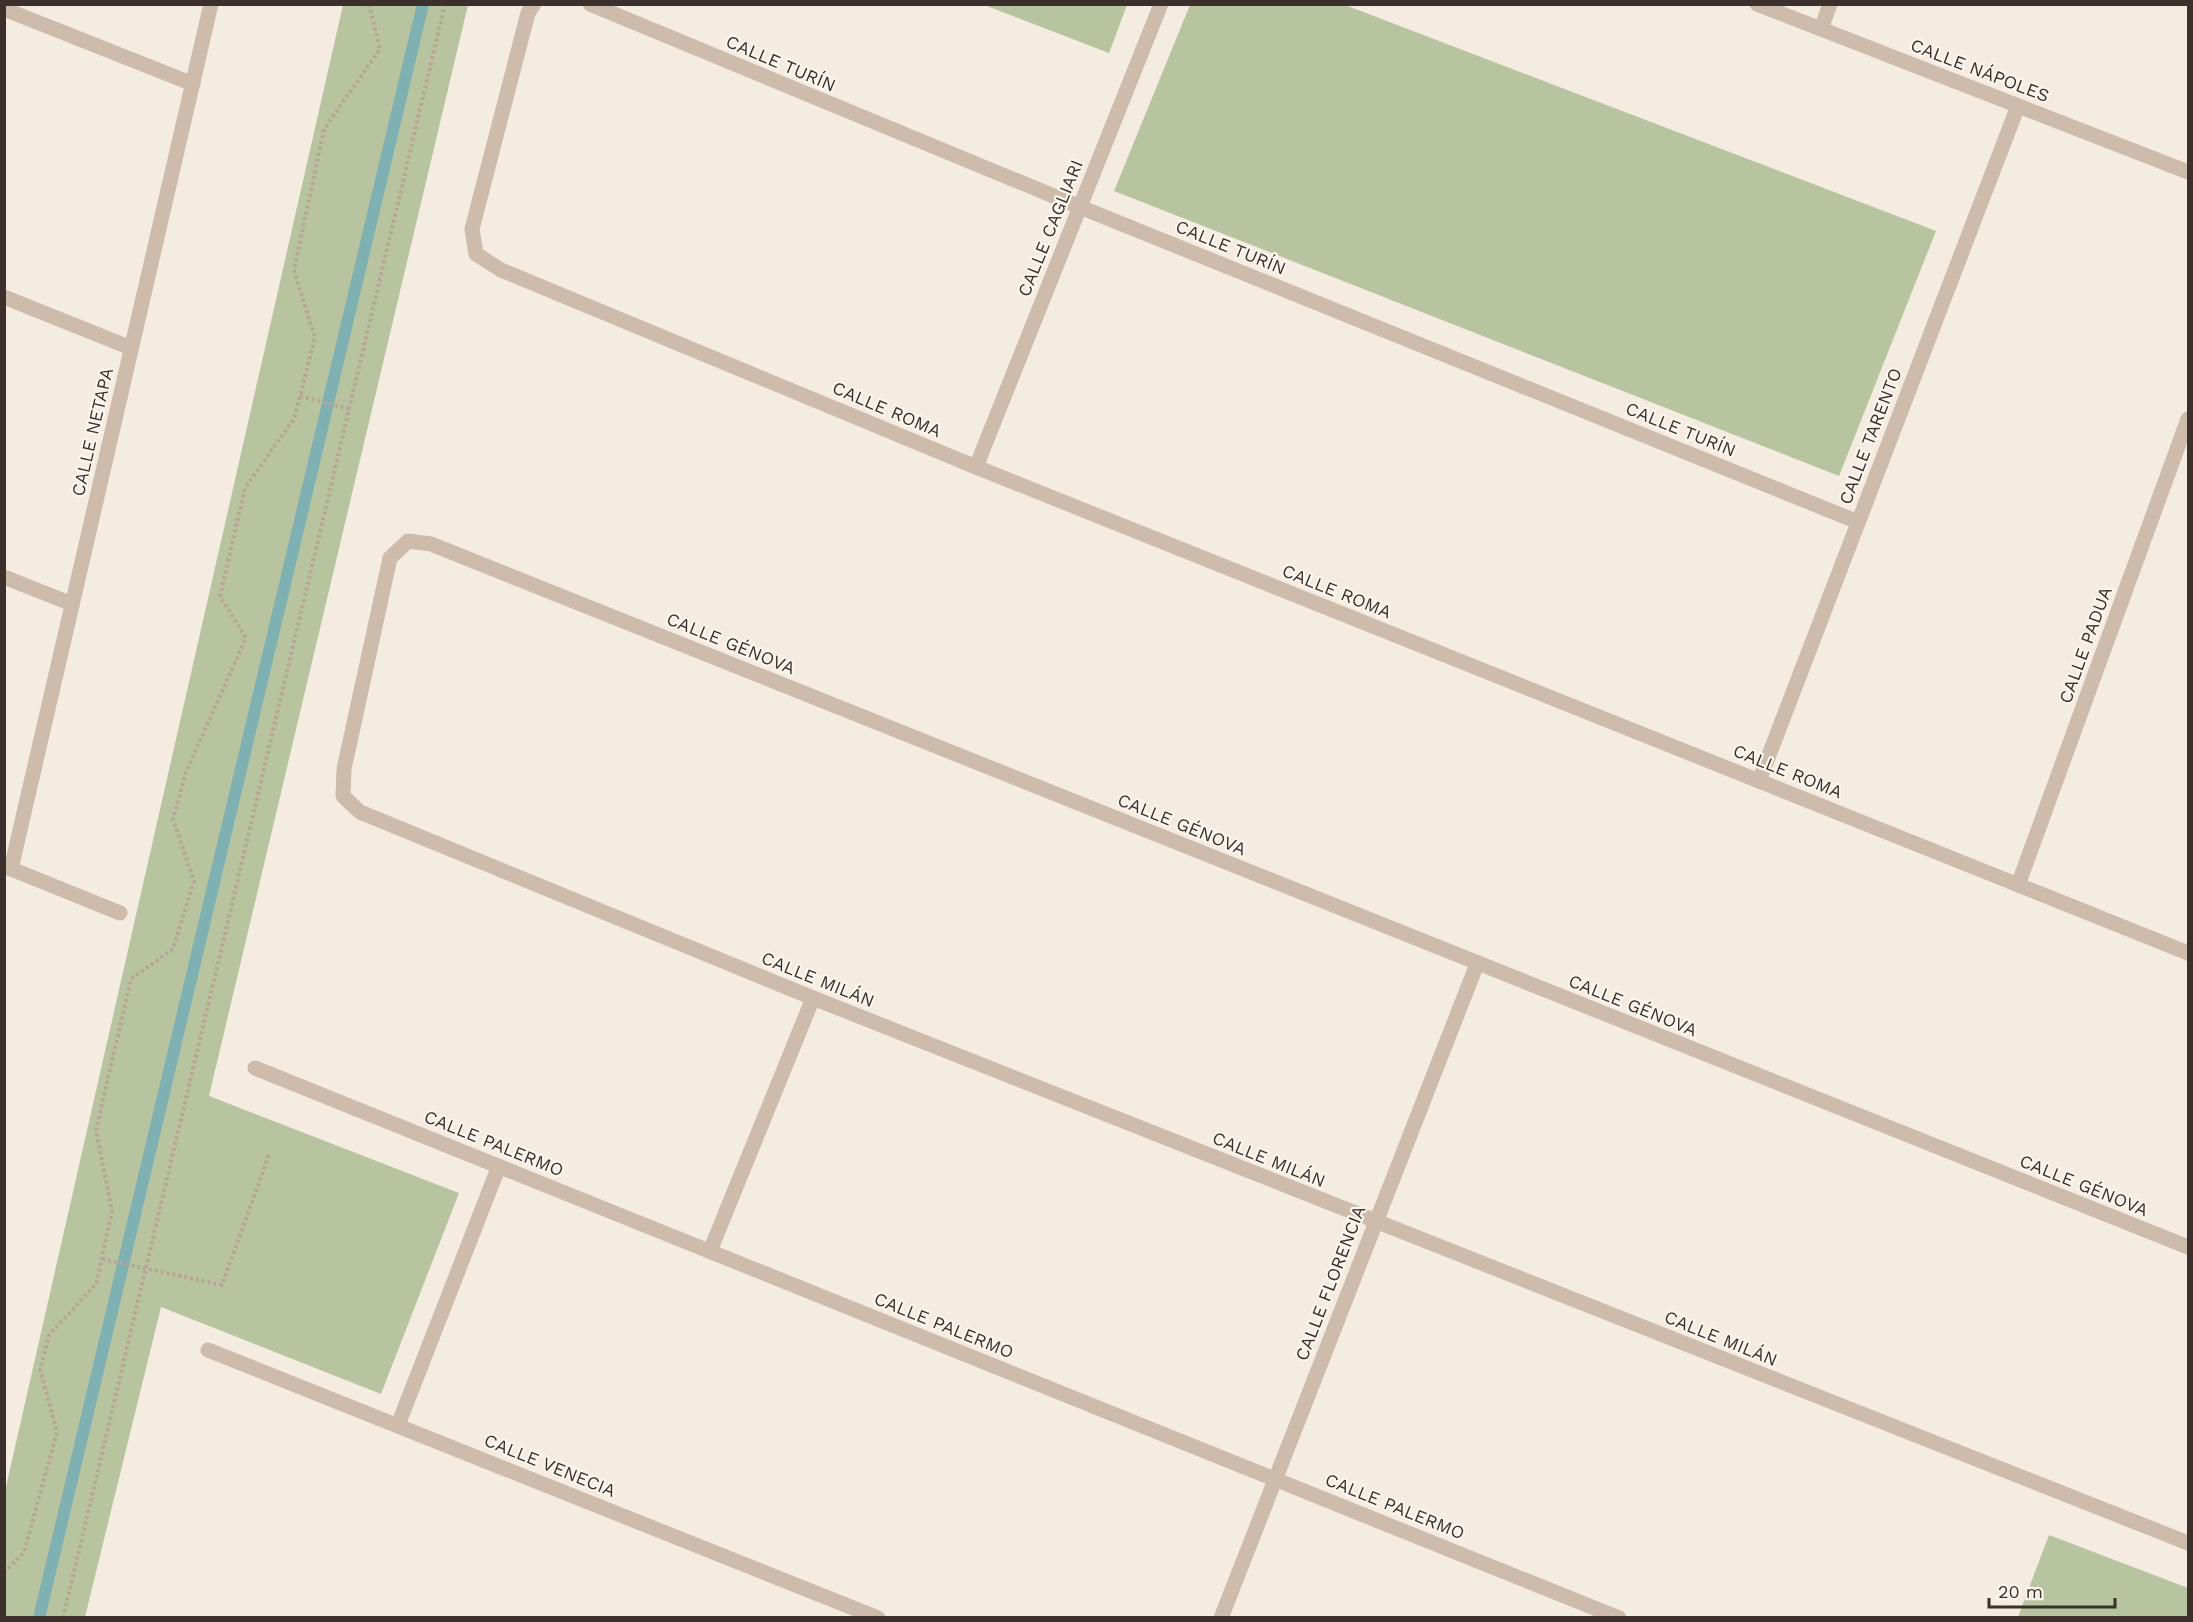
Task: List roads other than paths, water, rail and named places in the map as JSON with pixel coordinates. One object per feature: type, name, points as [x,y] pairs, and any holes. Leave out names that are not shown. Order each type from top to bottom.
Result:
[{"type":"street","name":"CALLE NETAPA","points":[[8,867],[72,604],[211,4]]},
{"type":"street","name":"CALLE ROMA","points":[[534,4],[528,13],[472,228],[476,254],[501,270],[976,467],[2188,953]]},
{"type":"street","name":"CALLE TURÍN","points":[[590,4],[1080,207],[1858,522]]},
{"type":"street","name":"CALLE CAGLIARI","points":[[976,467],[1161,4]]},
{"type":"street","name":"CALLE NÁPOLES","points":[[1757,4],[2188,172]]},
{"type":"street","points":[[1821,29],[1830,4]]},
{"type":"street","points":[[4,9],[193,84]]},
{"type":"street","name":"CALLE TARENTO","points":[[1759,781],[2018,106]]},
{"type":"street","points":[[4,297],[131,348]]},
{"type":"street","name":"CALLE PADUA","points":[[2018,885],[2188,419]]},
{"type":"street","name":"CALLE GÉNOVA","points":[[344,796],[344,769],[390,558],[408,541],[431,544],[2188,1247]]},
{"type":"street","points":[[4,577],[72,604]]},
{"type":"street","name":"CALLE MILÁN","points":[[344,796],[360,812],[813,998],[2188,1543]]},
{"type":"street","points":[[8,867],[120,913]]},
{"type":"street","name":"CALLE FLORENCIA","points":[[1221,1617],[1477,964]]},
{"type":"street","points":[[710,1251],[813,998]]},
{"type":"street","name":"CALLE PALERMO","points":[[255,1068],[1618,1617]]},
{"type":"street","points":[[398,1425],[499,1166]]},
{"type":"street","name":"CALLE VENECIA","points":[[208,1350],[878,1617]]},
{"type":"waterway","points":[[39,1618],[423,4]]}]
